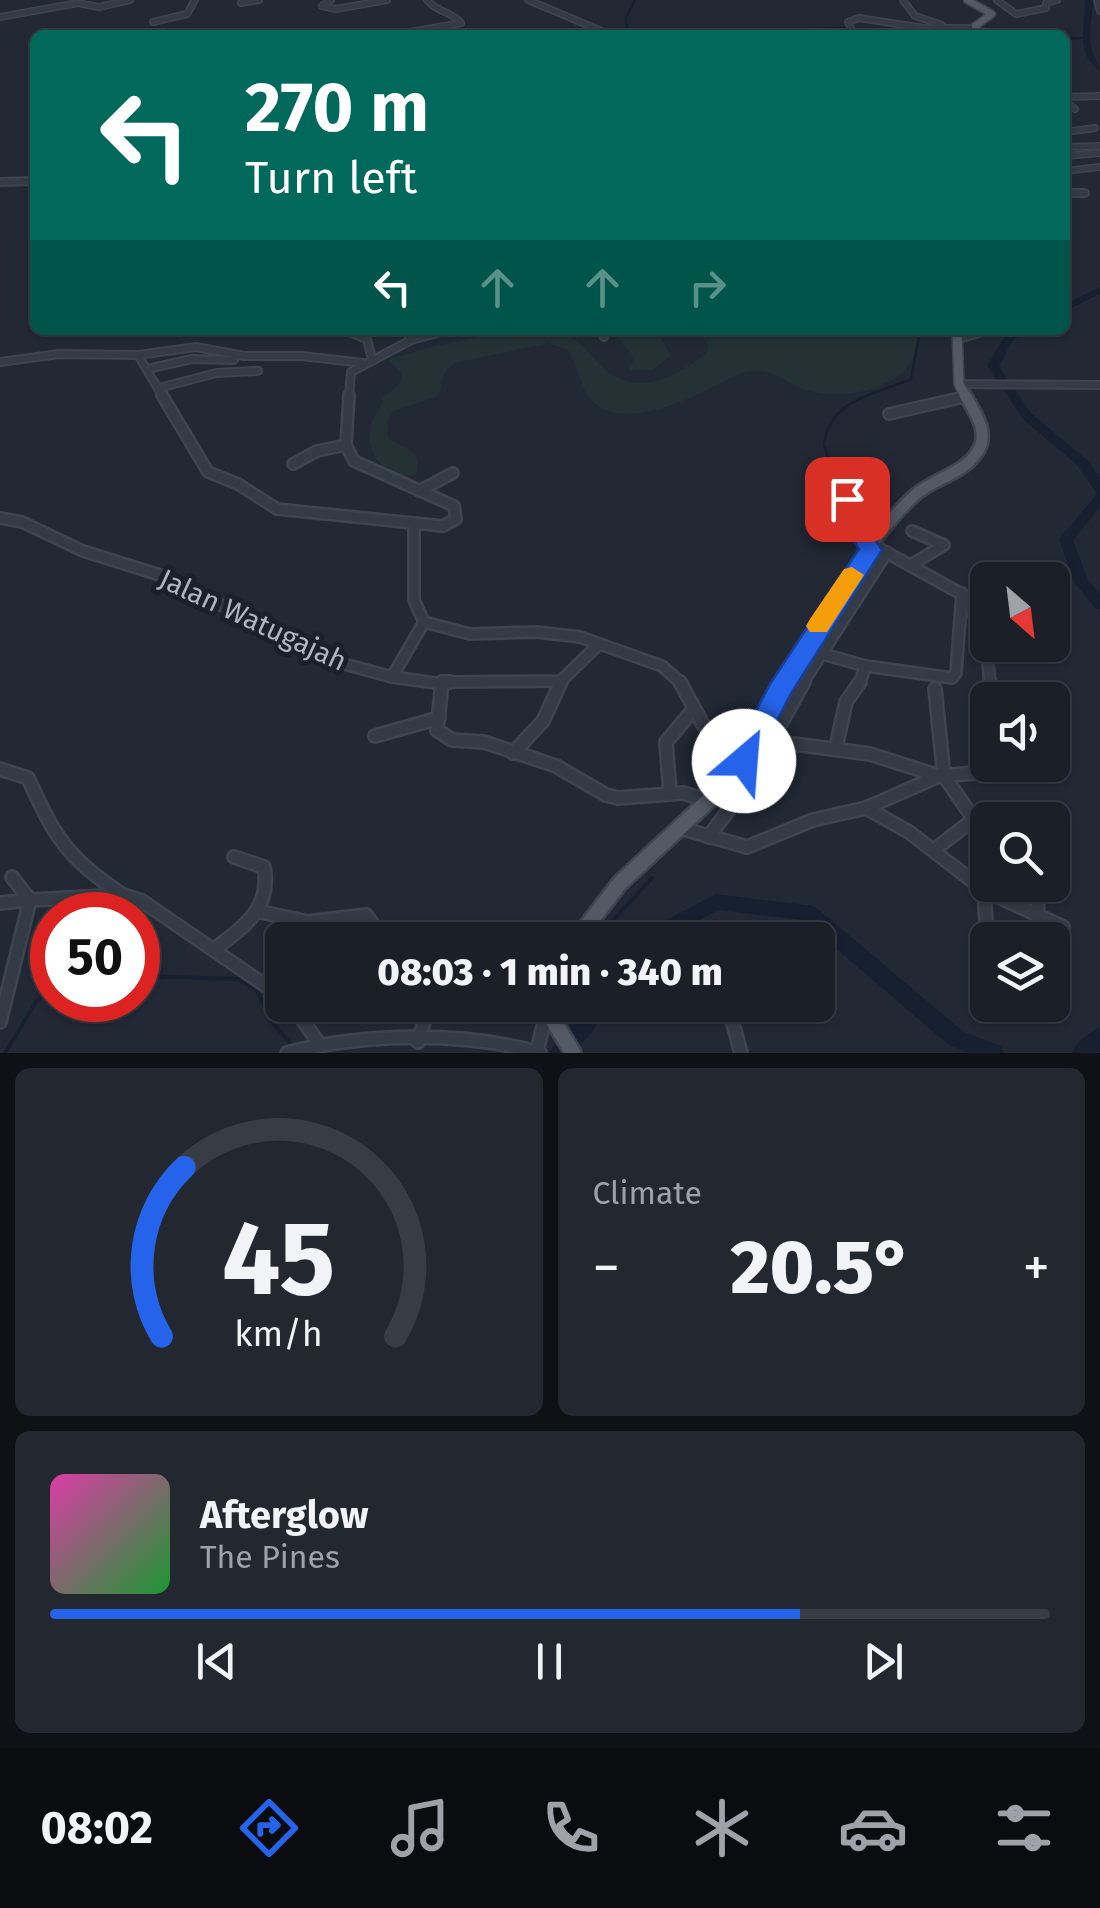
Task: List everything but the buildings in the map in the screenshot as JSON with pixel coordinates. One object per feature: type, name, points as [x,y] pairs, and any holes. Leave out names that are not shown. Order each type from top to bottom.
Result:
[{"type":"main road","points":[[968,0],[993,16],[975,28]]},
{"type":"main road","points":[[590,922],[620,884],[734,777],[754,739],[812,652],[869,550],[917,493],[964,467],[980,449],[982,427],[959,384],[957,335]]},
{"type":"main road","points":[[555,1022],[573,1053]]},
{"type":"street","points":[[0,17],[78,3],[106,6],[130,0]]},
{"type":"street","points":[[153,22],[186,14],[194,0]]},
{"type":"street","points":[[244,0],[240,3],[259,0]]},
{"type":"street","points":[[331,0],[322,6],[341,8],[387,0]]},
{"type":"street","points":[[424,30],[460,24],[456,16],[435,10],[427,0]]},
{"type":"street","points":[[528,0],[599,30]]},
{"type":"street","points":[[903,0],[919,18],[959,28]]},
{"type":"street","points":[[997,0],[1016,14],[1045,8],[1046,3],[1057,0]]},
{"type":"street","points":[[1097,0],[1100,11]]},
{"type":"street","points":[[849,30],[848,22],[855,18],[902,27],[975,28]]},
{"type":"street","points":[[1070,99],[1100,96]]},
{"type":"street","points":[[1070,103],[1076,108]]},
{"type":"street","points":[[1070,132],[1095,128]]},
{"type":"street","points":[[1070,134],[1090,146]]},
{"type":"street","points":[[1070,148],[1100,146]]},
{"type":"street","points":[[1070,156],[1100,154]]},
{"type":"street","points":[[1070,170],[1100,167]]},
{"type":"street","points":[[0,182],[30,181]]},
{"type":"street","points":[[1070,193],[1086,193]]},
{"type":"street","points":[[356,335],[366,339],[368,361]]},
{"type":"street","points":[[408,335],[411,340]]},
{"type":"street","points":[[138,354],[204,468],[254,493],[270,506],[314,515],[392,518],[442,526],[458,514],[446,502],[366,468],[354,461],[346,445],[350,376],[368,361],[430,335]]},
{"type":"street","points":[[0,362],[59,354],[138,354],[196,347],[230,355],[368,361]]},
{"type":"street","points":[[148,369],[199,358],[258,362],[276,358]]},
{"type":"street","points":[[159,388],[233,370],[258,372]]},
{"type":"street","points":[[959,384],[1100,385]]},
{"type":"street","points":[[889,414],[964,397]]},
{"type":"street","points":[[293,464],[317,451],[346,445]]},
{"type":"street","points":[[419,491],[453,474]]},
{"type":"street","points":[[842,480],[854,522],[869,550],[887,552],[970,596]]},
{"type":"street","name":"Jalan Watugajah","points":[[0,518],[22,522],[83,551],[163,576],[308,651],[349,667],[392,678],[443,682],[560,681]]},
{"type":"street","points":[[414,524],[414,600],[424,622]]},
{"type":"street","points":[[912,531],[944,545],[912,564]]},
{"type":"street","points":[[708,837],[746,789],[812,652],[887,552]]},
{"type":"street","points":[[812,652],[866,666],[954,678],[965,595]]},
{"type":"street","points":[[965,595],[988,656],[990,682]]},
{"type":"street","points":[[392,678],[424,622]]},
{"type":"street","points":[[424,622],[464,632],[556,632],[600,644],[674,673],[706,736],[718,748],[744,761]]},
{"type":"street","points":[[513,753],[545,720],[560,681],[600,644]]},
{"type":"street","points":[[836,748],[846,702],[866,674],[866,666]]},
{"type":"street","points":[[443,682],[437,730],[442,736],[484,742],[556,766],[618,798],[670,792],[711,801]]},
{"type":"street","points":[[935,690],[942,776],[970,813]]},
{"type":"street","points":[[670,792],[666,742],[693,710]]},
{"type":"street","points":[[375,736],[439,718]]},
{"type":"street","points":[[754,739],[874,754],[942,776]]},
{"type":"street","points":[[0,769],[28,778],[55,837],[94,876],[118,892]]},
{"type":"street","points":[[680,828],[746,847],[813,820],[866,808],[942,776],[970,773]]},
{"type":"street","points":[[866,808],[934,850],[970,879]]},
{"type":"street","points":[[934,850],[970,821]]},
{"type":"street","points":[[214,949],[250,924],[265,889],[264,867],[234,857]]},
{"type":"street","points":[[12,877],[30,900]]},
{"type":"street","points":[[0,903],[30,900]]},
{"type":"street","points":[[0,1022],[30,900]]},
{"type":"street","points":[[1008,902],[1052,922]]},
{"type":"street","points":[[1037,916],[1038,902]]},
{"type":"street","points":[[160,910],[265,985]]},
{"type":"street","points":[[258,911],[308,922],[366,915],[371,922]]},
{"type":"street","points":[[304,1022],[320,1044]]},
{"type":"street","points":[[418,1042],[424,1022]]},
{"type":"street","points":[[292,1051],[320,1044],[463,1039],[538,1052],[547,1022]]},
{"type":"street","points":[[733,1022],[741,1053]]},
{"type":"shaded area","points":[[487,335],[564,335],[580,343],[614,376],[641,383],[667,377],[706,354],[708,346],[702,335],[916,335],[910,364],[898,376],[865,391],[827,394],[801,388],[766,372],[746,372],[665,407],[636,413],[599,407],[586,393],[568,350],[548,343],[455,363],[444,373],[439,396],[393,411],[387,422],[388,438],[417,459],[416,475],[405,476],[380,464],[371,447],[371,426],[383,397],[399,385],[402,373],[388,360]]},
{"type":"shaded area","points":[[616,335],[659,335],[671,356],[652,370],[629,370],[635,358]]},
{"type":"waterway","points":[[627,30],[626,17],[635,0]]},
{"type":"waterway","points":[[1089,0],[1086,46],[1100,69]]},
{"type":"waterway","points":[[788,30],[849,28]]},
{"type":"waterway","points":[[1070,39],[1084,38]]},
{"type":"waterway","points":[[1070,305],[1100,290]]},
{"type":"waterway","points":[[863,550],[857,546],[824,445],[827,430],[844,408],[911,379],[919,335]]},
{"type":"waterway","points":[[1015,335],[993,366],[1027,416],[1082,463],[1100,491]]},
{"type":"waterway","points":[[1100,498],[1066,539],[1081,582],[1100,604]]},
{"type":"waterway","points":[[815,650],[871,566],[875,558],[870,554]]},
{"type":"waterway","points":[[794,684],[811,657]]},
{"type":"waterway","points":[[705,828],[715,819]]},
{"type":"waterway","points":[[612,922],[652,878]]},
{"type":"waterway","points":[[680,922],[716,902],[807,912],[819,922]]},
{"type":"waterway","points":[[835,936],[957,1039],[994,1053]]},
{"type":"waterway","points":[[160,977],[238,979],[256,989],[273,1023],[295,1049]]},
{"type":"waterway","points":[[5,1053],[30,1012]]},
{"type":"waterway","points":[[560,1053],[588,1022]]},
{"type":"waterway","points":[[1082,1053],[1100,1037]]},
{"type":"slow traffic","points":[[819,626],[852,575]]},
{"type":"route","points":[[744,761],[779,690],[870,550],[863,542],[847,499]]}]
